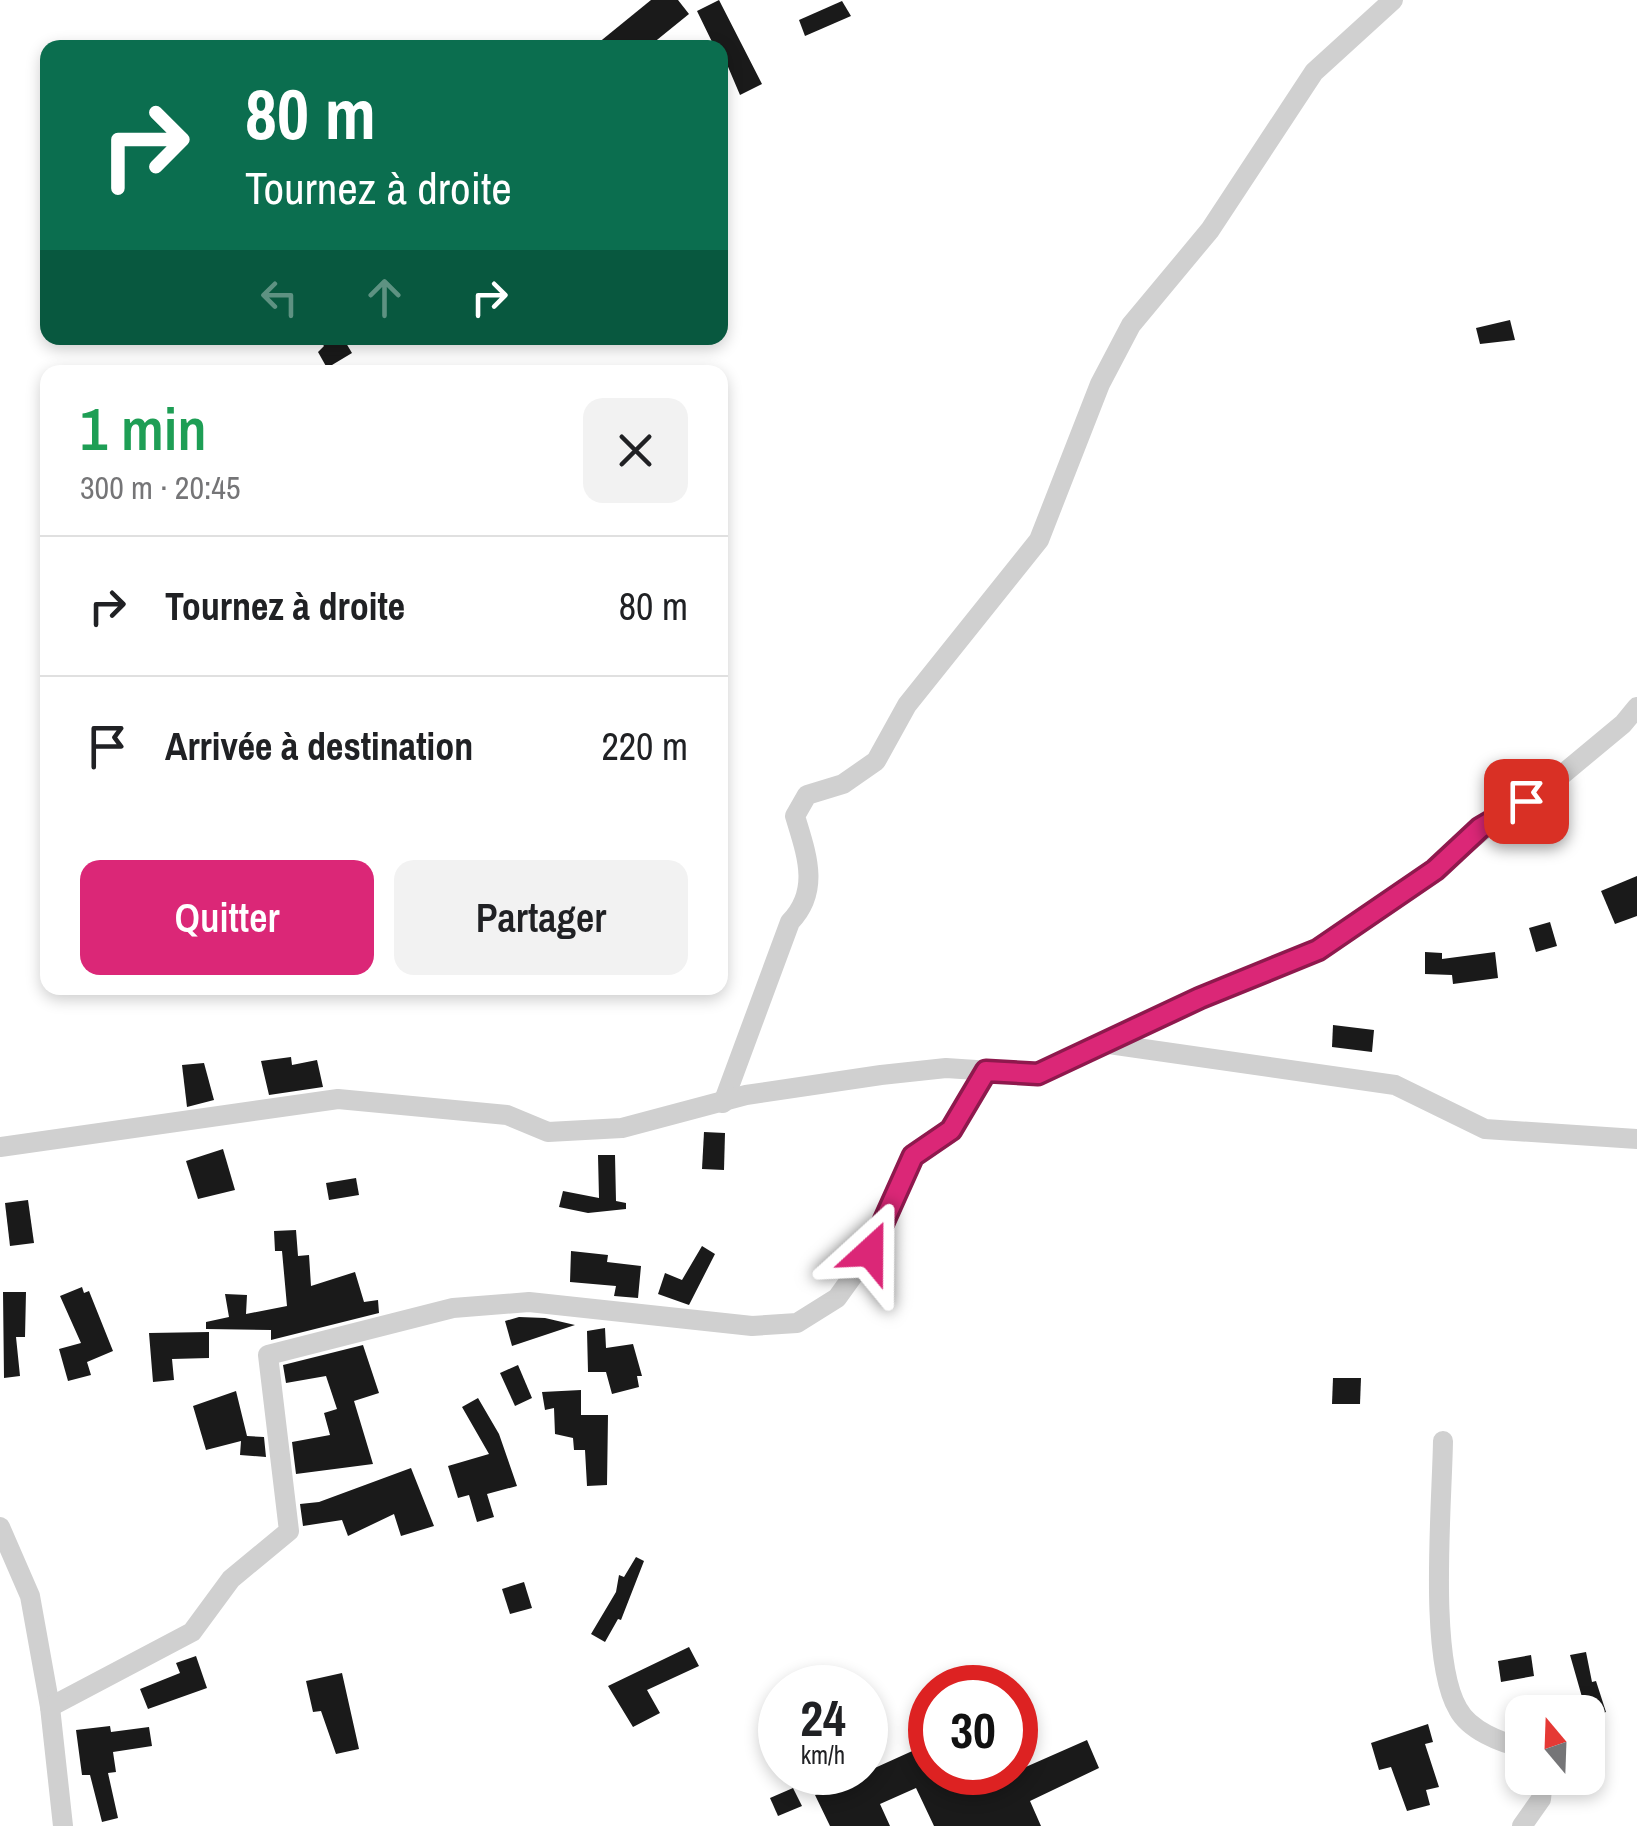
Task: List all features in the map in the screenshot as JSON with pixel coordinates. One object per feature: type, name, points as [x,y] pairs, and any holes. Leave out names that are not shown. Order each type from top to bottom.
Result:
[{"type":"street","points":[[722,1103],[790,922],[800,912],[812,875],[795,816],[807,795],[843,784],[876,761],[907,705],[1038,540],[1100,384],[1131,325],[1210,230],[1314,72],[1393,0]]},
{"type":"street","points":[[0,1147],[338,1099],[507,1115],[548,1132],[622,1128],[722,1103],[881,1075],[946,1068],[1038,1074],[1200,998],[1318,950],[1435,870],[1506,811],[1545,797],[1558,778],[1623,724],[1637,707]]},
{"type":"street","points":[[1109,1044],[1395,1084],[1485,1129],[1637,1139]]},
{"type":"street","points":[[50,1706],[192,1632],[231,1579],[289,1532],[268,1356],[453,1308],[528,1302],[752,1326],[797,1323],[837,1298],[870,1252],[913,1156],[951,1130],[986,1071]]},
{"type":"street","points":[[1443,1441],[1441,1635],[1451,1695],[1468,1722],[1505,1744]]},
{"type":"street","points":[[0,1526],[30,1596],[50,1706],[63,1826]]},
{"type":"street","points":[[1522,1826],[1541,1795]]},
{"type":"building","points":[[651,0],[678,0],[689,14],[657,40],[602,40]]},
{"type":"building","points":[[719,0],[762,84],[740,95],[728,67],[728,40],[711,40],[697,11]]},
{"type":"building","points":[[842,1],[851,16],[805,36],[799,20]]},
{"type":"building","points":[[1510,320],[1515,340],[1480,344],[1476,328]]},
{"type":"building","points":[[347,345],[352,353],[325,365],[318,352],[324,346]]},
{"type":"building","points":[[1637,876],[1637,916],[1615,924],[1601,891]]},
{"type":"building","points":[[1550,922],[1557,946],[1536,952],[1529,928]]},
{"type":"building","points":[[1425,952],[1442,953],[1442,959],[1495,952],[1498,978],[1453,984],[1452,975],[1425,974]]},
{"type":"building","points":[[1333,1025],[1374,1030],[1372,1052],[1332,1047]]},
{"type":"building","points":[[291,1057],[292,1065],[317,1060],[323,1087],[269,1095],[261,1061]]},
{"type":"building","points":[[204,1063],[214,1100],[187,1107],[182,1065]]},
{"type":"building","points":[[704,1132],[725,1133],[724,1170],[702,1169]]},
{"type":"building","points":[[223,1149],[235,1190],[198,1199],[186,1161]]},
{"type":"building","points":[[598,1155],[615,1155],[616,1201],[626,1203],[626,1209],[588,1213],[559,1207],[563,1191],[599,1198]]},
{"type":"building","points":[[356,1178],[359,1195],[329,1200],[326,1183]]},
{"type":"building","points":[[28,1200],[34,1243],[10,1246],[5,1203]]},
{"type":"building","points":[[296,1230],[298,1256],[309,1255],[311,1286],[355,1272],[364,1302],[378,1300],[379,1313],[271,1340],[271,1330],[206,1329],[206,1322],[229,1317],[225,1294],[247,1295],[246,1314],[287,1306],[282,1251],[275,1251],[274,1231]]},
{"type":"building","points":[[702,1246],[715,1254],[689,1305],[658,1294],[665,1273],[682,1280]]},
{"type":"building","points":[[571,1251],[608,1255],[607,1262],[641,1266],[638,1298],[614,1296],[616,1286],[570,1282]]},
{"type":"building","points":[[82,1287],[84,1293],[89,1291],[113,1351],[87,1362],[91,1375],[68,1381],[59,1349],[81,1343],[60,1296]]},
{"type":"building","points":[[3,1292],[26,1292],[25,1337],[16,1337],[20,1376],[4,1378]]},
{"type":"building","points":[[519,1317],[575,1325],[512,1346],[505,1321]]},
{"type":"building","points":[[605,1328],[606,1348],[633,1344],[642,1376],[637,1376],[639,1387],[612,1394],[606,1372],[588,1372],[587,1331]]},
{"type":"building","points":[[209,1332],[209,1358],[172,1359],[174,1380],[153,1382],[149,1333]]},
{"type":"building","points":[[363,1345],[379,1393],[354,1401],[373,1464],[296,1474],[292,1442],[330,1435],[324,1413],[337,1409],[326,1376],[286,1383],[283,1365]]},
{"type":"building","points":[[518,1365],[532,1398],[515,1406],[500,1373]]},
{"type":"building","points":[[1333,1378],[1361,1378],[1360,1404],[1332,1404]]},
{"type":"building","points":[[581,1390],[581,1415],[608,1415],[607,1485],[587,1486],[585,1450],[574,1450],[573,1438],[555,1434],[554,1408],[545,1410],[542,1392]]},
{"type":"building","points":[[236,1391],[247,1436],[264,1437],[266,1457],[240,1455],[241,1441],[206,1450],[193,1406]]},
{"type":"building","points":[[478,1398],[499,1434],[517,1486],[487,1494],[494,1517],[477,1522],[469,1495],[458,1498],[448,1466],[489,1454],[462,1407]]},
{"type":"building","points":[[411,1468],[434,1526],[401,1536],[394,1514],[348,1536],[342,1520],[303,1526],[300,1504],[319,1502]]},
{"type":"building","points":[[636,1557],[644,1561],[621,1620],[618,1619],[605,1642],[591,1634],[616,1592],[619,1575],[624,1577]]},
{"type":"building","points":[[524,1582],[532,1608],[510,1614],[502,1589]]},
{"type":"building","points":[[689,1647],[699,1666],[647,1690],[660,1713],[633,1727],[608,1686]]},
{"type":"building","points":[[1586,1652],[1592,1682],[1596,1681],[1601,1695],[1581,1695],[1570,1655]]},
{"type":"building","points":[[1531,1655],[1534,1676],[1501,1682],[1498,1661]]},
{"type":"building","points":[[196,1656],[207,1688],[148,1709],[140,1689],[180,1673],[176,1663]]},
{"type":"building","points":[[342,1673],[359,1749],[336,1754],[321,1711],[313,1712],[306,1681]]},
{"type":"building","points":[[1428,1724],[1433,1742],[1425,1744],[1439,1787],[1426,1790],[1430,1805],[1407,1811],[1391,1767],[1379,1770],[1371,1743]]},
{"type":"building","points":[[110,1726],[111,1732],[149,1727],[152,1746],[113,1752],[116,1772],[108,1773],[118,1818],[102,1822],[90,1775],[82,1775],[76,1730]]},
{"type":"building","points":[[1087,1740],[1099,1768],[1030,1801],[1041,1826],[934,1826],[919,1795],[1038,1795],[1038,1762]]},
{"type":"building","points":[[908,1753],[908,1792],[880,1804],[890,1826],[830,1826],[815,1795],[888,1795],[888,1762]]},
{"type":"building","points":[[796,1795],[802,1806],[778,1816],[770,1798]]},
{"type":"route","points":[[870,1252],[913,1156],[951,1130],[986,1071],[1038,1074],[1200,998],[1318,950],[1435,870],[1480,828],[1526,801]]}]
